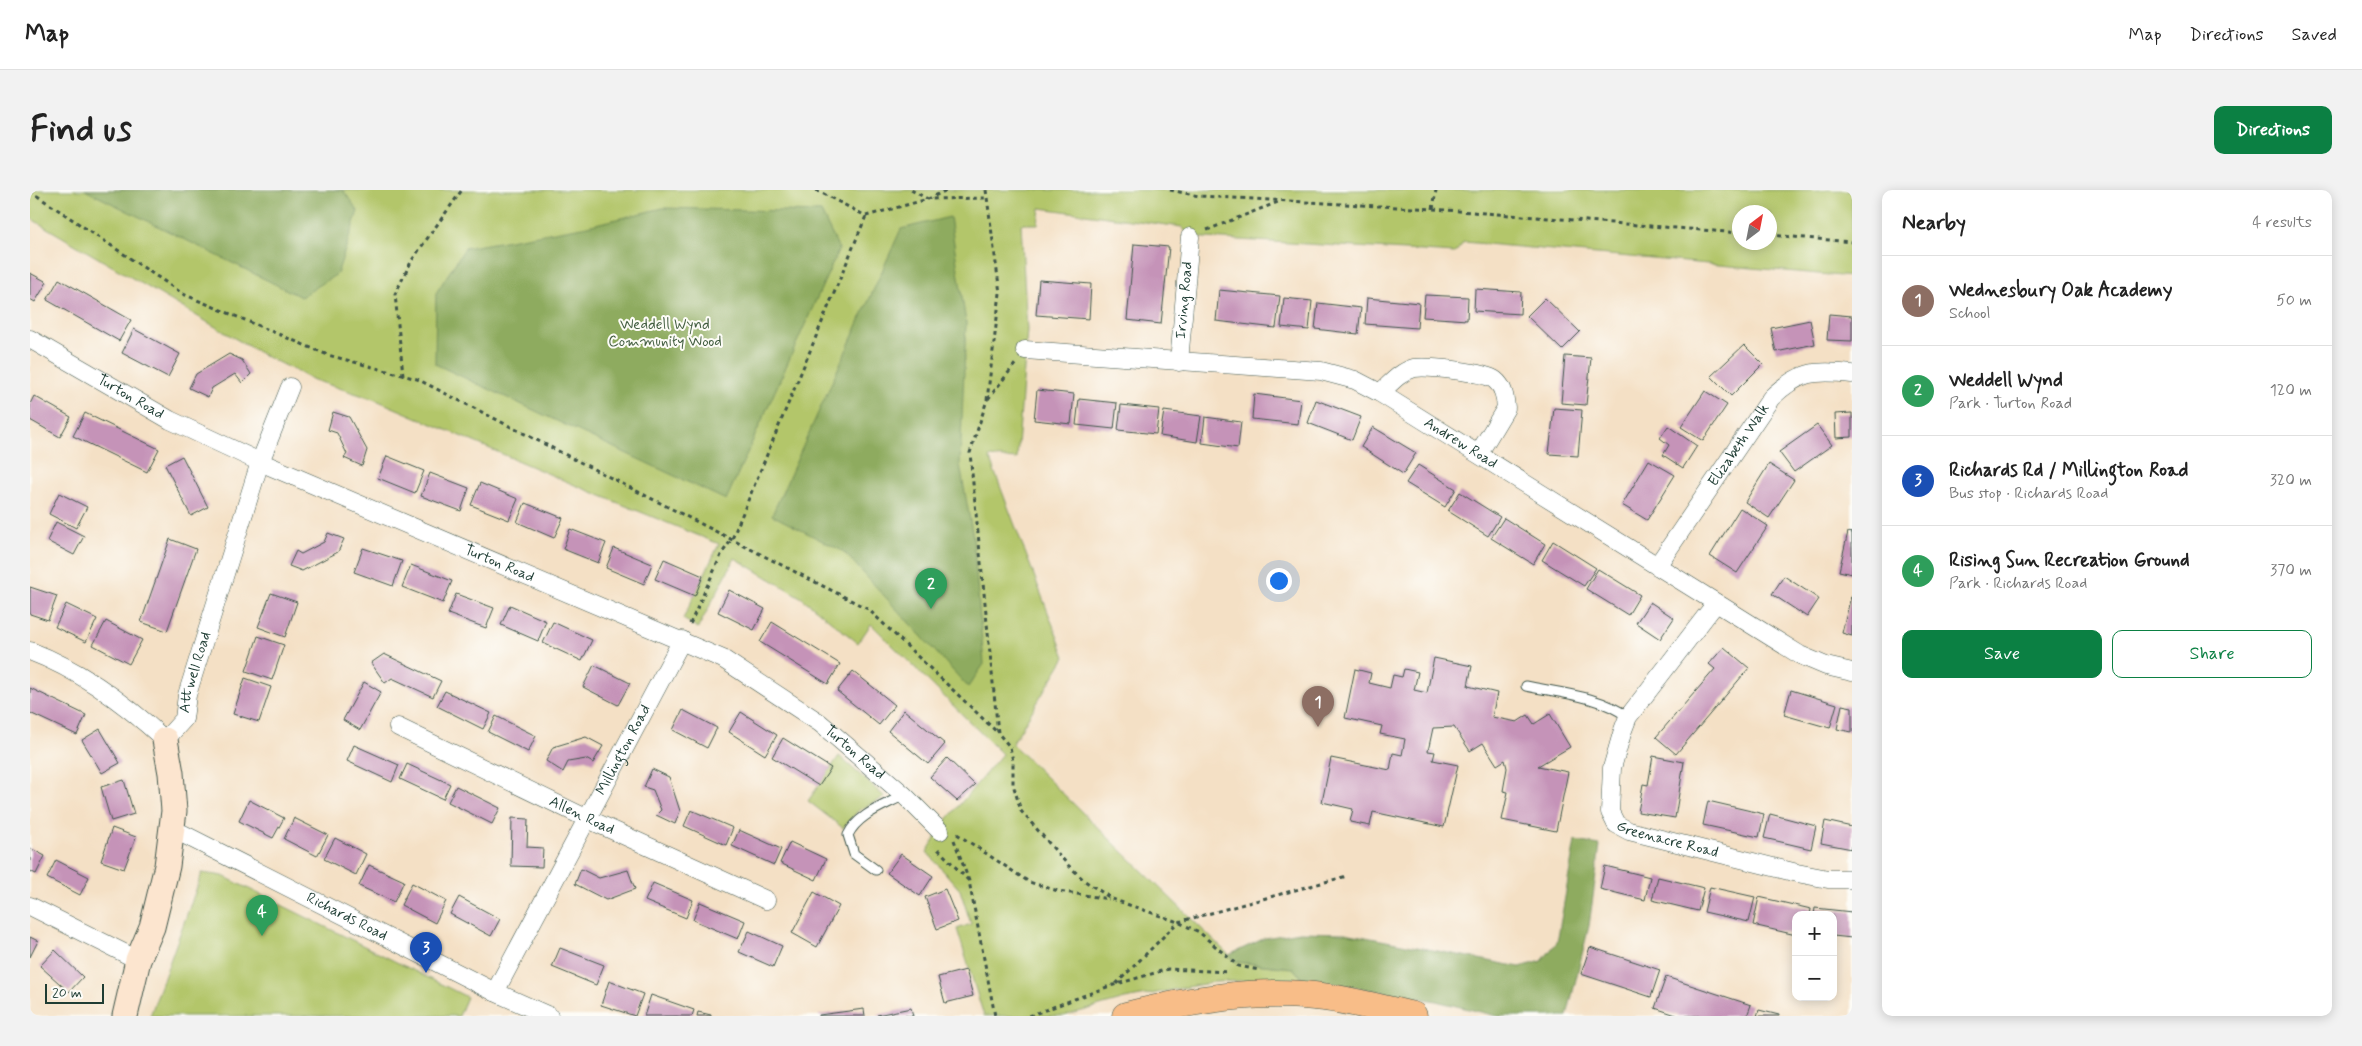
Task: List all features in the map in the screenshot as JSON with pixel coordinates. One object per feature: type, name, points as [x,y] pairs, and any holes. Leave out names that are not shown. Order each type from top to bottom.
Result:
[{"type":"main road","points":[[1126,1016],[1272,994],[1323,997],[1364,1004],[1413,1016]]},
{"type":"street","name":"Irving Road","points":[[1179,362],[1190,237]]},
{"type":"street","name":"Turton Road","points":[[30,339],[170,420],[260,462],[723,659],[820,723],[946,831]]},
{"type":"street","name":"Andrew Road","points":[[1025,350],[1179,362],[1247,364],[1321,371],[1355,380],[1479,453],[1800,655],[1826,666],[1852,672]]},
{"type":"street","points":[[1380,393],[1401,374],[1416,368],[1479,373],[1496,380],[1504,391],[1506,408],[1479,453]]},
{"type":"street","name":"Elizabeth Walk","points":[[1657,566],[1771,398],[1786,384],[1804,375],[1821,371],[1852,374]]},
{"type":"street","name":"Attwell Road","points":[[164,740],[184,719],[187,695],[260,462],[290,387]]},
{"type":"street","name":"Greenacre Road","points":[[1716,603],[1628,717],[1612,768],[1610,812],[1616,824],[1629,831],[1797,873],[1828,879],[1852,879]]},
{"type":"street","name":"Millington Road","points":[[495,992],[682,640]]},
{"type":"street","points":[[30,652],[54,660],[132,710],[164,740],[171,773],[174,811],[172,831],[167,866],[152,927],[138,960],[125,1016]]},
{"type":"street","name":"Allen Road","points":[[398,727],[588,818],[766,900]]},
{"type":"street","name":"Richards Road","points":[[172,831],[183,834],[495,992],[549,1016]]},
{"type":"street","points":[[30,906],[138,960]]},
{"type":"lane","points":[[1526,686],[1599,701],[1619,710],[1628,717]]},
{"type":"lane","points":[[876,870],[854,854],[848,835],[853,825],[862,818],[904,795]]},
{"type":"path","points":[[403,375],[395,294],[412,260],[462,190]]},
{"type":"path","points":[[816,190],[866,216],[928,199],[947,190]]},
{"type":"path","points":[[911,190],[928,199],[988,198]]},
{"type":"path","points":[[986,190],[1000,293],[987,400],[970,453],[998,732]]},
{"type":"path","points":[[1170,190],[1199,196],[1433,209],[1732,232]]},
{"type":"path","points":[[1433,209],[1436,190]]},
{"type":"path","points":[[30,191],[183,294],[328,355],[417,379],[868,609],[998,732],[1010,747],[1013,760],[1013,784],[1021,811],[1068,865],[1086,882],[1112,899]]},
{"type":"path","points":[[1190,237],[1279,201]]},
{"type":"path","points":[[682,640],[722,553],[732,539],[866,216]]},
{"type":"path","points":[[1777,236],[1852,242]]},
{"type":"path","points":[[987,400],[1025,350]]},
{"type":"path","points":[[946,831],[1029,882],[1058,891],[1112,899],[1178,922],[1199,932],[1238,966],[1267,971]]},
{"type":"path","points":[[946,831],[932,842],[969,881]]},
{"type":"path","points":[[946,831],[969,881],[995,1016]]},
{"type":"path","points":[[1116,984],[1178,922],[1348,876]]},
{"type":"path","points":[[1029,1016],[1116,984],[1168,969],[1239,973]]},
{"type":"green space","points":[[30,190],[1852,190],[1852,277],[1464,242],[1455,253],[1190,237],[1182,227],[1040,208],[1038,224],[1021,224],[1027,330],[1017,459],[989,457],[1065,657],[1012,744],[1236,962],[1293,968],[1302,978],[1214,982],[1125,999],[1064,1016],[984,1016],[957,929],[971,924],[960,890],[927,852],[945,822],[1002,754],[871,624],[858,643],[802,598],[735,558],[698,628],[683,619],[719,544],[376,400],[314,380],[265,356],[30,218]]},
{"type":"green space","points":[[85,190],[343,190],[358,211],[337,274],[301,297]]},
{"type":"green space","name":"Weddell Wynd Community Wood","points":[[663,208],[821,212],[839,249],[726,500],[435,364],[436,293],[465,248],[583,227]]},
{"type":"green space","points":[[950,217],[966,323],[960,465],[973,537],[984,664],[968,687],[844,552],[772,515],[901,229]]},
{"type":"green space","points":[[839,756],[885,797],[859,810],[843,828],[808,801]]},
{"type":"green space","points":[[1575,841],[1600,845],[1589,926],[1567,1016],[1497,1016],[1436,1001],[1302,978],[1293,968],[1236,962],[1229,955],[1265,938],[1300,932],[1345,933],[1520,967],[1542,961],[1557,942]]},
{"type":"green space","points":[[202,873],[223,876],[467,997],[459,1016],[150,1016]]},
{"type":"building","points":[[1134,244],[1169,247],[1161,324],[1127,320]]},
{"type":"building","points":[[30,273],[47,282],[35,302],[30,299]]},
{"type":"building","points":[[59,279],[131,320],[119,341],[47,300]]},
{"type":"building","points":[[1039,280],[1091,284],[1089,319],[1036,315]]},
{"type":"building","points":[[1475,289],[1521,292],[1520,314],[1474,311]]},
{"type":"building","points":[[1219,290],[1280,296],[1276,328],[1216,321]]},
{"type":"building","points":[[1425,295],[1468,297],[1467,320],[1423,317]]},
{"type":"building","points":[[1284,298],[1312,301],[1309,330],[1281,327]]},
{"type":"building","points":[[1367,298],[1419,303],[1417,328],[1365,324]]},
{"type":"building","points":[[1545,298],[1580,332],[1562,350],[1527,316]]},
{"type":"building","points":[[1318,303],[1361,308],[1358,334],[1315,329]]},
{"type":"building","points":[[1829,314],[1852,316],[1852,341],[1827,340]]},
{"type":"building","points":[[1810,320],[1815,344],[1776,352],[1771,328]]},
{"type":"building","points":[[134,329],[180,354],[168,377],[122,353]]},
{"type":"building","points":[[1744,345],[1763,364],[1731,396],[1711,376]]},
{"type":"building","points":[[229,354],[242,360],[251,374],[242,383],[235,374],[212,388],[208,397],[189,388],[196,374]]},
{"type":"building","points":[[1565,356],[1591,358],[1586,405],[1561,403]]},
{"type":"building","points":[[1037,390],[1074,394],[1071,424],[1034,420]]},
{"type":"building","points":[[1705,391],[1727,405],[1703,441],[1681,427]]},
{"type":"building","points":[[1254,394],[1301,400],[1298,424],[1252,419]]},
{"type":"building","points":[[34,396],[71,417],[60,437],[30,420],[30,404]]},
{"type":"building","points":[[1079,399],[1117,403],[1114,429],[1076,425]]},
{"type":"building","points":[[1316,400],[1361,417],[1352,440],[1308,423]]},
{"type":"building","points":[[1121,405],[1159,409],[1156,434],[1118,430]]},
{"type":"building","points":[[1554,408],[1582,410],[1578,456],[1549,454]]},
{"type":"building","points":[[1164,411],[1201,416],[1197,442],[1160,436]]},
{"type":"building","points":[[333,412],[349,417],[367,450],[362,466],[344,458],[347,454],[337,433],[328,430]]},
{"type":"building","points":[[85,413],[159,449],[147,472],[73,436]]},
{"type":"building","points":[[1852,413],[1852,437],[1836,438],[1835,414]]},
{"type":"building","points":[[1205,417],[1241,422],[1238,448],[1202,443]]},
{"type":"building","points":[[1817,425],[1832,445],[1794,472],[1779,452]]},
{"type":"building","points":[[1668,426],[1697,446],[1683,468],[1663,455],[1669,445],[1660,438]]},
{"type":"building","points":[[1373,427],[1416,453],[1403,474],[1361,447]]},
{"type":"building","points":[[182,456],[208,507],[191,516],[165,465]]},
{"type":"building","points":[[387,456],[424,471],[415,493],[378,478]]},
{"type":"building","points":[[1649,460],[1675,475],[1647,520],[1622,505]]},
{"type":"building","points":[[1769,464],[1794,480],[1769,518],[1745,502]]},
{"type":"building","points":[[1418,465],[1456,489],[1445,507],[1406,483]]},
{"type":"building","points":[[430,473],[469,488],[461,511],[421,496]]},
{"type":"building","points":[[480,483],[518,499],[509,520],[471,505]]},
{"type":"building","points":[[1460,492],[1500,517],[1488,536],[1448,511]]},
{"type":"building","points":[[59,493],[87,507],[76,528],[49,514]]},
{"type":"building","points":[[525,503],[563,518],[554,538],[517,522]]},
{"type":"building","points":[[1740,508],[1768,526],[1737,573],[1710,556]]},
{"type":"building","points":[[1504,518],[1545,544],[1533,564],[1491,538]]},
{"type":"building","points":[[56,522],[84,536],[74,555],[47,541]]},
{"type":"building","points":[[570,529],[606,543],[598,563],[563,549]]},
{"type":"building","points":[[1848,532],[1852,533],[1852,574],[1839,571]]},
{"type":"building","points":[[328,533],[344,539],[338,552],[302,571],[289,566],[296,551],[301,554],[324,542]]},
{"type":"building","points":[[170,539],[196,549],[167,631],[141,622]]},
{"type":"building","points":[[1553,541],[1596,568],[1584,586],[1542,560]]},
{"type":"building","points":[[363,548],[402,561],[393,586],[354,572]]},
{"type":"building","points":[[614,548],[652,564],[644,584],[606,568]]},
{"type":"building","points":[[664,559],[703,576],[695,596],[655,579]]},
{"type":"building","points":[[411,565],[452,581],[443,603],[402,587]]},
{"type":"building","points":[[1598,569],[1640,595],[1628,615],[1586,589]]},
{"type":"building","points":[[1784,576],[1819,599],[1807,617],[1772,594]]},
{"type":"building","points":[[30,587],[57,596],[48,620],[30,614]]},
{"type":"building","points":[[729,590],[765,609],[754,630],[718,612]]},
{"type":"building","points":[[271,593],[297,602],[285,637],[258,627]]},
{"type":"building","points":[[456,594],[494,608],[486,628],[448,614]]},
{"type":"building","points":[[1852,597],[1852,636],[1842,633]]},
{"type":"building","points":[[1650,602],[1674,618],[1660,639],[1636,623]]},
{"type":"building","points":[[66,604],[97,619],[86,642],[55,627]]},
{"type":"building","points":[[510,605],[546,621],[538,641],[501,625]]},
{"type":"building","points":[[106,621],[142,640],[129,664],[93,645]]},
{"type":"building","points":[[553,622],[592,640],[582,661],[543,643]]},
{"type":"building","points":[[772,622],[840,664],[828,684],[760,642]]},
{"type":"building","points":[[258,636],[284,645],[272,680],[246,671]]},
{"type":"building","points":[[1724,647],[1749,668],[1676,754],[1656,737],[1715,669],[1709,664]]},
{"type":"building","points":[[384,654],[441,681],[433,697],[392,678],[385,683],[371,663]]},
{"type":"building","points":[[1434,658],[1472,666],[1468,686],[1497,693],[1492,717],[1517,722],[1528,715],[1534,724],[1550,714],[1570,747],[1538,766],[1568,772],[1556,831],[1502,820],[1508,792],[1503,791],[1507,768],[1505,760],[1497,765],[1483,743],[1470,751],[1454,727],[1433,728],[1428,751],[1435,752],[1433,760],[1458,765],[1444,827],[1373,812],[1370,826],[1350,822],[1353,809],[1322,802],[1331,758],[1390,770],[1393,753],[1402,755],[1405,739],[1380,734],[1382,726],[1345,718],[1355,669],[1371,673],[1369,683],[1390,688],[1393,675],[1402,677],[1404,669],[1418,672],[1414,690],[1427,693]]},
{"type":"building","points":[[594,665],[630,683],[618,705],[583,687]]},
{"type":"building","points":[[853,671],[895,705],[879,725],[837,691]]},
{"type":"building","points":[[245,678],[271,687],[259,722],[233,714]]},
{"type":"building","points":[[364,682],[381,692],[360,730],[343,720]]},
{"type":"building","points":[[30,688],[86,715],[77,735],[30,713]]},
{"type":"building","points":[[1791,690],[1837,704],[1830,728],[1784,715]]},
{"type":"building","points":[[445,691],[491,713],[483,729],[437,706]]},
{"type":"building","points":[[1842,705],[1852,707],[1852,732],[1837,729]]},
{"type":"building","points":[[683,710],[717,728],[707,748],[673,730]]},
{"type":"building","points":[[904,710],[945,744],[928,764],[888,731]]},
{"type":"building","points":[[741,712],[777,735],[765,755],[729,732]]},
{"type":"building","points":[[496,716],[536,736],[528,752],[488,732]]},
{"type":"building","points":[[100,729],[120,763],[102,773],[82,740]]},
{"type":"building","points":[[586,737],[603,746],[593,763],[586,759],[568,762],[563,772],[546,761],[553,747]]},
{"type":"building","points":[[783,738],[831,768],[819,786],[772,757]]},
{"type":"building","points":[[354,745],[399,765],[392,782],[347,761]]},
{"type":"building","points":[[1653,756],[1684,762],[1675,818],[1638,812],[1643,784],[1648,785]]},
{"type":"building","points":[[947,758],[975,785],[957,801],[930,777]]},
{"type":"building","points":[[407,764],[450,784],[443,799],[400,779]]},
{"type":"building","points":[[652,769],[669,777],[680,811],[675,824],[656,815],[661,810],[653,790],[644,787]]},
{"type":"building","points":[[124,780],[134,814],[111,821],[101,787]]},
{"type":"building","points":[[456,786],[500,808],[492,824],[448,802]]},
{"type":"building","points":[[249,800],[284,818],[273,838],[239,821]]},
{"type":"building","points":[[1708,801],[1764,814],[1759,837],[1703,825]]},
{"type":"building","points":[[691,810],[733,828],[726,845],[684,826]]},
{"type":"building","points":[[1770,814],[1816,826],[1811,849],[1764,838]]},
{"type":"building","points":[[294,818],[328,835],[317,856],[284,839]]},
{"type":"building","points":[[512,818],[528,819],[527,847],[543,848],[542,867],[511,866]]},
{"type":"building","points":[[1825,821],[1852,827],[1852,849],[1821,843]]},
{"type":"building","points":[[112,828],[136,837],[124,869],[101,861]]},
{"type":"building","points":[[739,830],[781,849],[774,865],[732,846]]},
{"type":"building","points":[[335,838],[366,854],[356,875],[324,859]]},
{"type":"building","points":[[790,842],[826,859],[816,880],[780,863]]},
{"type":"building","points":[[30,848],[45,856],[36,874],[30,871]]},
{"type":"building","points":[[901,854],[933,876],[920,896],[887,873]]},
{"type":"building","points":[[56,860],[89,877],[80,895],[47,878]]},
{"type":"building","points":[[369,865],[404,881],[394,902],[359,886]]},
{"type":"building","points":[[1605,866],[1650,877],[1645,900],[1600,889]]},
{"type":"building","points":[[581,869],[599,878],[628,870],[635,889],[606,900],[575,884]]},
{"type":"building","points":[[1658,877],[1704,888],[1698,911],[1652,900]]},
{"type":"building","points":[[412,883],[446,901],[435,923],[401,905]]},
{"type":"building","points":[[653,883],[693,900],[686,918],[645,901]]},
{"type":"building","points":[[1710,887],[1755,897],[1749,922],[1704,912]]},
{"type":"building","points":[[945,889],[958,921],[937,929],[925,897]]},
{"type":"building","points":[[814,892],[839,906],[817,947],[792,933]]},
{"type":"building","points":[[459,897],[500,919],[491,936],[450,914]]},
{"type":"building","points":[[1759,897],[1811,909],[1811,911],[1792,911],[1792,934],[1753,925]]},
{"type":"building","points":[[700,902],[745,921],[738,939],[693,920]]},
{"type":"building","points":[[1815,908],[1852,912],[1852,938],[1837,936],[1837,911],[1815,911]]},
{"type":"building","points":[[749,931],[782,946],[773,967],[739,952]]},
{"type":"building","points":[[30,937],[38,941],[30,957]]},
{"type":"building","points":[[1590,947],[1660,970],[1651,997],[1581,974]]},
{"type":"building","points":[[560,948],[604,965],[596,985],[552,967]]},
{"type":"building","points":[[55,950],[83,977],[69,992],[40,966]]},
{"type":"building","points":[[966,970],[973,996],[945,1003],[938,977]]},
{"type":"building","points":[[1666,977],[1751,1005],[1747,1016],[1679,1016],[1655,1008]]},
{"type":"building","points":[[609,981],[643,994],[635,1016],[601,1005]]},
{"type":"building","points":[[651,995],[694,1010],[692,1016],[644,1016]]},
{"type":"building","points":[[911,1008],[913,1016],[877,1015]]},
{"type":"building","points":[[864,1009],[865,1016],[819,1016],[819,1015]]},
{"type":"building","points":[[1759,1010],[1779,1015],[1779,1016],[1757,1016]]},
{"type":"building","points":[[698,1012],[711,1015],[711,1016],[697,1016]]},
{"type":"place","name":"Weddell Wynd","points":[[931,609]]},
{"type":"place","name":"Wednesbury Oak Academy","points":[[1318,727]]},
{"type":"place","name":"Rising Sun Recreation Ground","points":[[262,936]]},
{"type":"place","name":"Richards Rd / Millington Road","points":[[426,973]]}]
